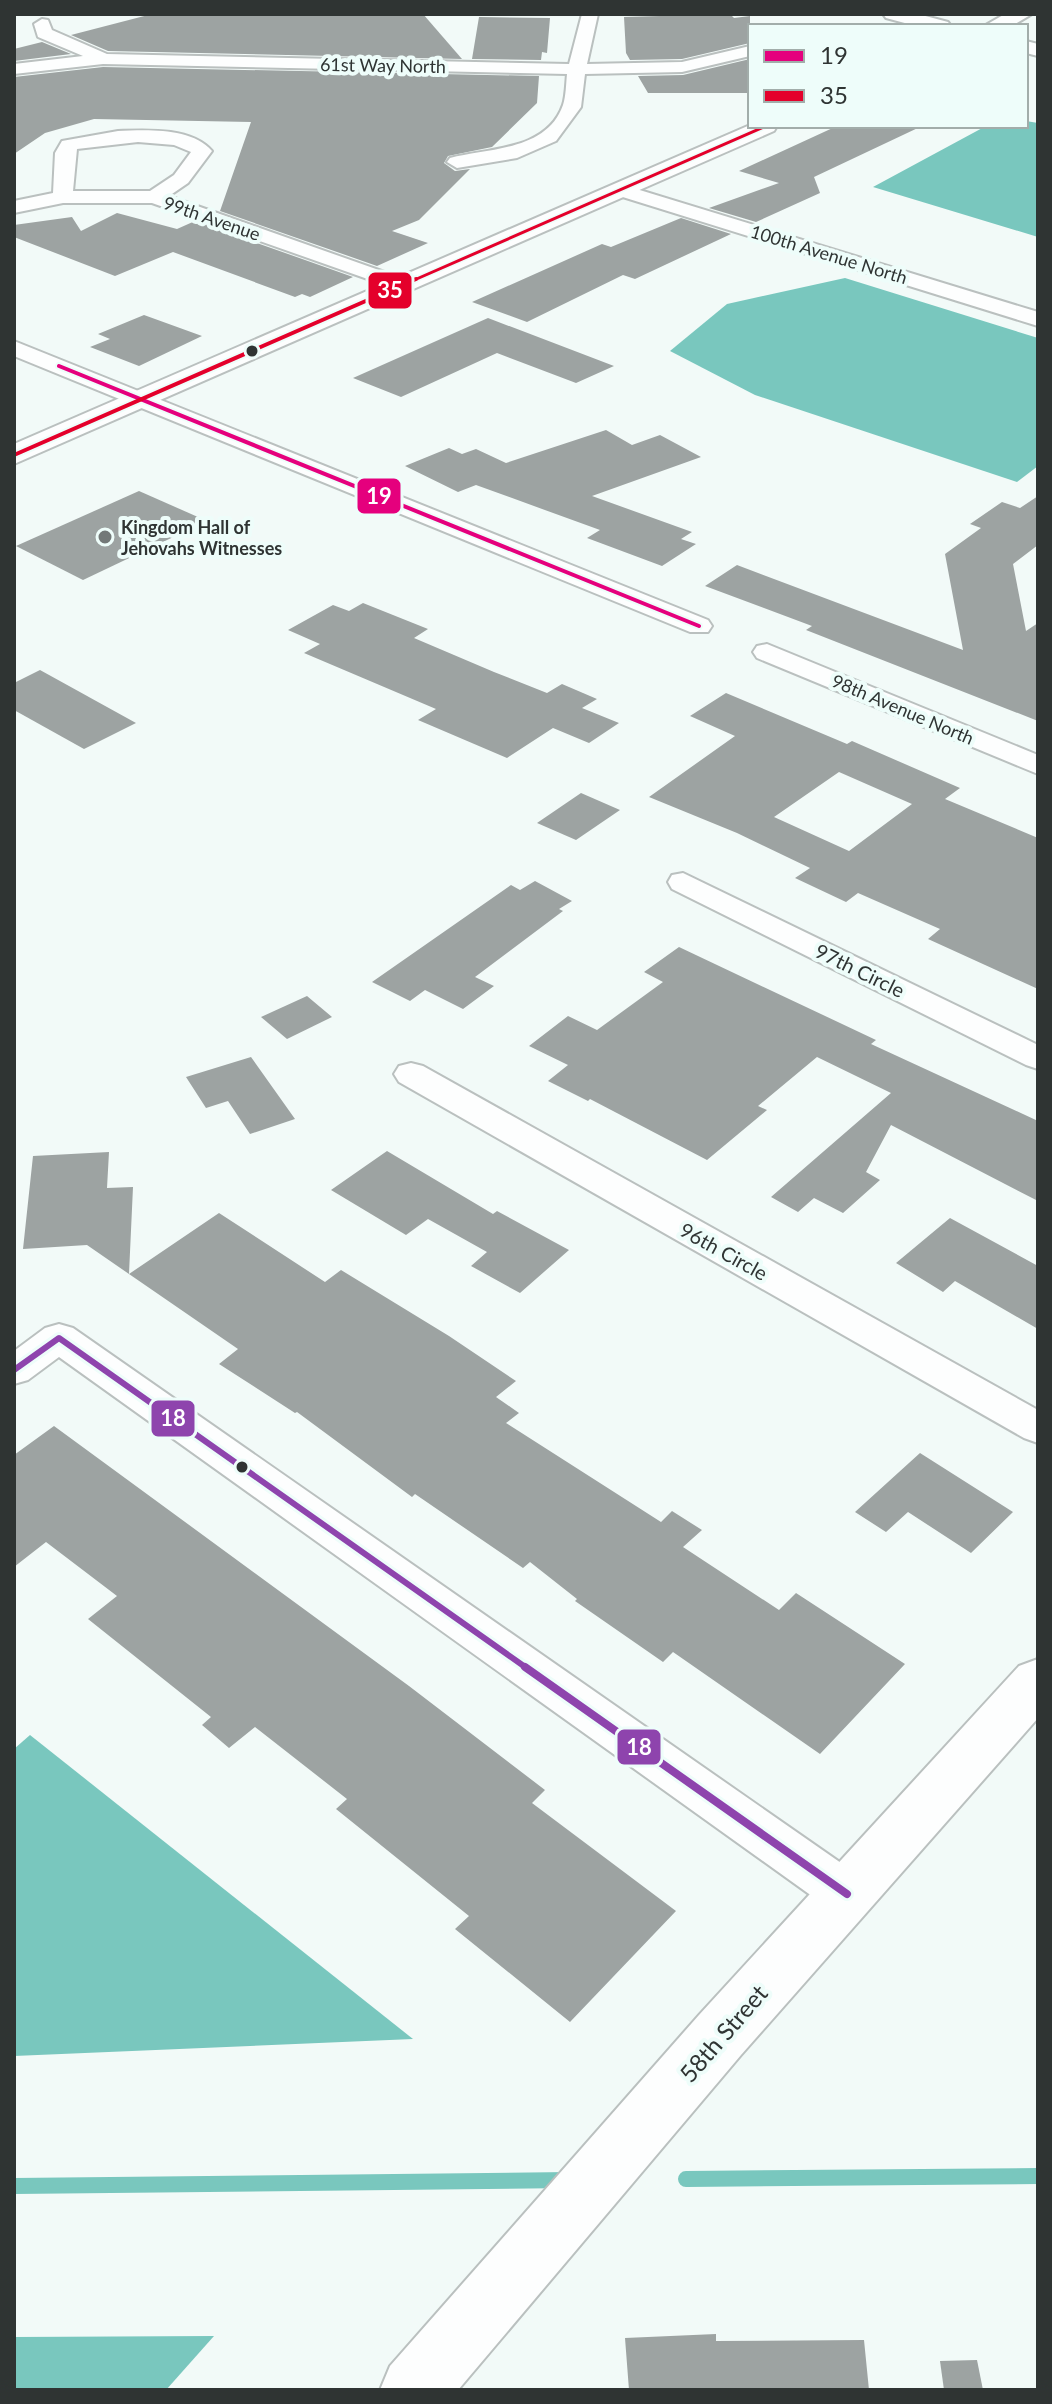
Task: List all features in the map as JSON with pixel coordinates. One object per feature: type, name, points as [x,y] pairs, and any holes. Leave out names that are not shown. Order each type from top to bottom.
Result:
[{"type":"street","points":[[457,162],[510,154],[549,137],[572,107],[590,14]]},
{"type":"street","points":[[893,14],[933,24]]},
{"type":"street","points":[[999,24],[1022,14]]},
{"type":"street","points":[[42,24],[44,33],[103,59]]},
{"type":"street","name":"61st Way North","points":[[14,69],[103,59],[577,69],[682,67],[748,51]]},
{"type":"street","points":[[14,455],[761,128]]},
{"type":"street","points":[[63,197],[65,153],[69,145],[83,140],[129,137],[172,138],[196,144],[202,151],[181,179],[154,197]]},
{"type":"street","name":"100th Avenue North","points":[[620,190],[1038,319]]},
{"type":"street","name":"99th Avenue","points":[[14,207],[63,197],[154,197],[403,285]]},
{"type":"street","points":[[14,348],[699,626]]},
{"type":"street","name":"98th Avenue North","points":[[767,652],[1038,765]]},
{"type":"street","name":"97th Circle","points":[[683,882],[1038,1058]]},
{"type":"street","name":"96th Circle","points":[[411,1074],[1038,1428]]},
{"type":"street","points":[[14,1370],[59,1338],[847,1894]]},
{"type":"street","name":"58th Street","points":[[414,2390],[720,2035],[1038,1681]]},
{"type":"water","points":[[1028,121],[1038,123],[1038,237],[873,187],[982,128],[1028,128]]},
{"type":"water","points":[[845,278],[1038,338],[1038,466],[1017,482],[755,395],[670,351],[727,304]]},
{"type":"water","points":[[30,1735],[413,2039],[14,2056],[14,1749]]},
{"type":"water","points":[[214,2336],[166,2390],[14,2390],[14,2337]]},
{"type":"building","points":[[152,14],[423,14],[462,59],[108,51],[71,35]]},
{"type":"building","points":[[750,16],[748,43],[682,59],[630,60],[626,53],[624,17]]},
{"type":"building","points":[[479,17],[550,18],[547,53],[542,52],[541,60],[472,59]]},
{"type":"building","points":[[42,42],[71,54],[14,61],[14,49]]},
{"type":"building","points":[[748,59],[748,93],[648,93],[638,76],[683,75]]},
{"type":"building","points":[[103,67],[539,76],[537,103],[492,147],[448,156],[444,163],[455,171],[470,169],[419,220],[392,231],[428,243],[377,266],[220,211],[251,122],[94,119],[45,133],[14,154],[14,77]]},
{"type":"building","points":[[833,128],[918,128],[814,177],[820,193],[756,222],[709,208],[779,183],[739,171]]},
{"type":"building","points":[[117,213],[177,229],[195,221],[353,277],[310,297],[302,294],[295,297],[173,252],[115,276],[14,237],[14,225],[72,217],[81,231]]},
{"type":"building","points":[[681,218],[731,234],[635,279],[623,275],[527,322],[472,302],[602,244],[611,247]]},
{"type":"building","points":[[144,315],[202,336],[139,366],[90,347],[110,339],[98,334]]},
{"type":"building","points":[[488,318],[614,366],[576,383],[497,353],[401,397],[353,378]]},
{"type":"building","points":[[606,430],[632,445],[660,435],[701,457],[592,496],[692,532],[681,539],[696,544],[662,566],[587,538],[600,530],[476,485],[458,492],[405,466],[449,448],[462,454],[476,449],[506,463]]},
{"type":"building","name":"Kingdom Hall of Jehovahs Witnesses","points":[[139,491],[207,521],[83,580],[16,546]]},
{"type":"building","points":[[1038,496],[1038,545],[1013,564],[1026,631],[1038,623],[1038,721],[806,630],[812,626],[705,586],[737,565],[963,650],[945,554],[981,528],[970,524],[1002,502],[1020,508]]},
{"type":"building","points":[[363,603],[428,629],[414,638],[494,672],[547,693],[562,684],[597,699],[582,708],[619,723],[589,743],[553,728],[507,758],[418,720],[436,709],[304,653],[320,644],[288,630],[333,605],[349,611]]},
{"type":"building","points":[[40,670],[136,723],[84,749],[14,710],[14,683]]},
{"type":"building","points":[[726,693],[847,744],[852,741],[960,788],[945,799],[1038,838],[1038,989],[928,939],[940,929],[858,893],[846,902],[795,878],[810,868],[737,833],[649,797],[735,736],[690,716]],"holes":[[[839,772],[912,804],[849,851],[774,817]]]},
{"type":"building","points":[[581,793],[620,810],[576,840],[537,823]]},
{"type":"building","points":[[535,881],[572,901],[475,977],[494,986],[463,1009],[425,990],[410,1001],[372,982],[511,885],[520,890]]},
{"type":"building","points":[[679,947],[876,1040],[871,1044],[1038,1121],[1038,1201],[891,1125],[866,1172],[880,1180],[843,1213],[814,1198],[798,1212],[771,1197],[891,1093],[817,1057],[758,1106],[767,1110],[707,1160],[590,1099],[588,1101],[548,1081],[568,1065],[529,1046],[568,1016],[597,1030],[663,982],[644,972]]},
{"type":"building","points":[[307,996],[332,1017],[287,1039],[261,1017]]},
{"type":"building","points":[[251,1057],[295,1119],[250,1134],[228,1101],[206,1108],[186,1077]]},
{"type":"building","points":[[387,1151],[493,1214],[497,1211],[569,1250],[520,1293],[471,1266],[487,1252],[428,1219],[406,1235],[331,1190]]},
{"type":"building","points":[[109,1152],[107,1188],[133,1187],[129,1274],[87,1245],[23,1249],[33,1156]]},
{"type":"building","points":[[219,1213],[325,1282],[341,1270],[516,1381],[496,1397],[519,1413],[506,1423],[661,1522],[672,1511],[702,1530],[683,1547],[779,1610],[796,1593],[905,1664],[820,1754],[673,1652],[663,1662],[575,1601],[577,1599],[530,1562],[523,1568],[415,1494],[412,1497],[297,1412],[219,1364],[238,1349],[129,1274]]},
{"type":"building","points":[[950,1218],[1038,1266],[1038,1329],[955,1281],[943,1292],[896,1263]]},
{"type":"building","points":[[54,1426],[409,1686],[545,1790],[532,1803],[676,1911],[570,2022],[455,1929],[469,1916],[336,1809],[347,1799],[255,1727],[229,1748],[202,1725],[211,1717],[88,1619],[117,1596],[46,1542],[14,1567],[14,1455]]},
{"type":"building","points":[[920,1453],[1013,1512],[971,1553],[908,1512],[886,1532],[855,1512]]},
{"type":"building","points":[[716,2334],[716,2341],[864,2340],[869,2390],[629,2390],[625,2338]]},
{"type":"building","points":[[977,2360],[983,2390],[944,2390],[940,2361]]},
{"type":"waterway","points":[[686,2179],[1038,2176]]},
{"type":"waterway","points":[[14,2186],[570,2180]]},
{"type":"transit line","name":"35","points":[[14,455],[761,128]]},
{"type":"transit line","name":"19","points":[[59,366],[699,626]]},
{"type":"transit line","name":"18","points":[[14,1370],[59,1338],[847,1894]]},
{"type":"place","name":"Kingdom Hall of Jehovahs Witnesses","points":[[105,537]]}]
